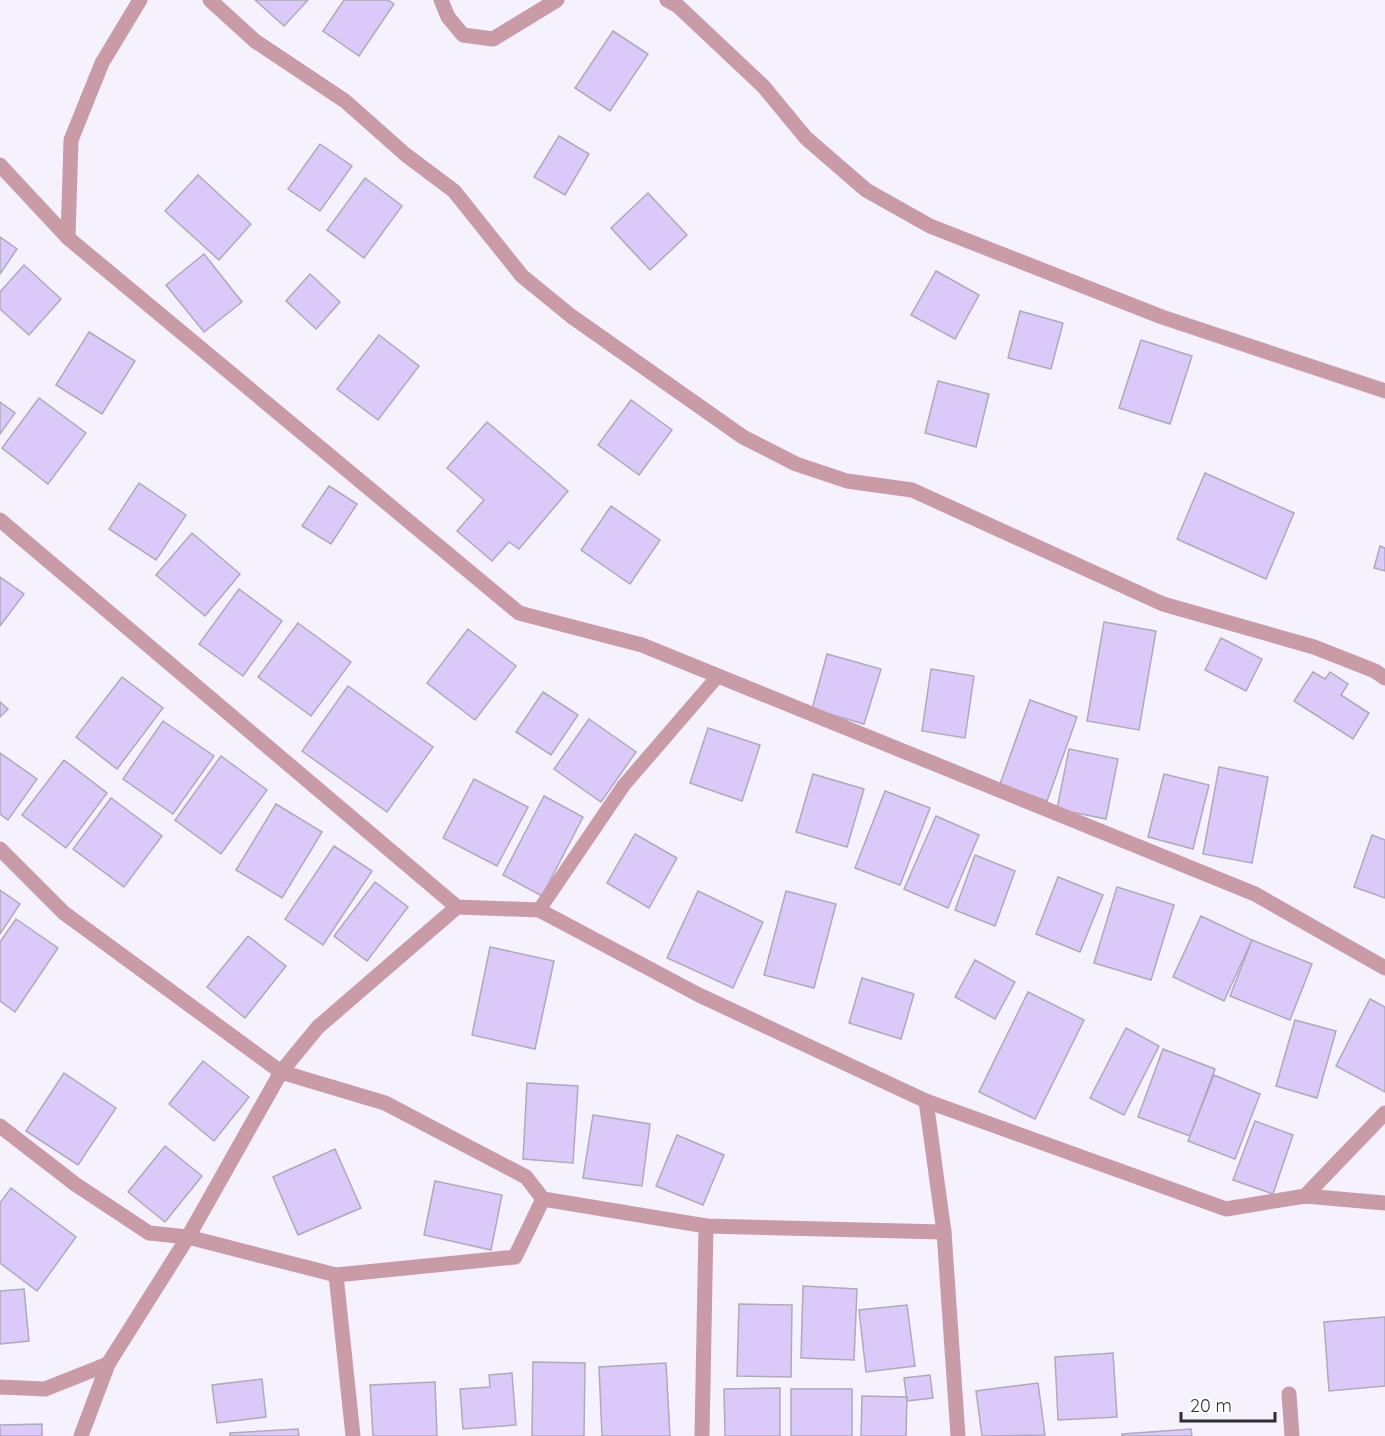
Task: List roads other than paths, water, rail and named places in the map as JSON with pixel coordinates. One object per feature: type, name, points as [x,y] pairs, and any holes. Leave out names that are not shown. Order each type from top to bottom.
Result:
[{"type":"street","points":[[68,238],[71,140],[102,63],[140,0]]},
{"type":"street","points":[[210,0],[255,41],[345,101],[406,155],[454,191],[522,276],[571,316],[743,437],[796,464],[848,481],[912,490],[1163,604],[1314,646],[1375,671],[1385,678]]},
{"type":"street","points":[[441,0],[448,17],[463,35],[493,39],[557,0]]},
{"type":"street","points":[[667,0],[678,6],[754,78],[806,138],[867,190],[930,226],[1162,317],[1385,391]]},
{"type":"street","points":[[0,165],[68,238],[519,613],[642,645],[1256,894],[1385,968]]},
{"type":"street","points":[[0,520],[457,907],[539,910],[699,995],[926,1101],[1226,1209],[1305,1196],[1385,1203]]},
{"type":"street","points":[[0,849],[64,913],[281,1071],[385,1103],[526,1177],[543,1199],[706,1226],[944,1232]]},
{"type":"street","points":[[81,1436],[108,1364],[188,1238],[281,1071],[318,1027],[457,907]]},
{"type":"street","points":[[926,1101],[944,1232],[958,1436]]},
{"type":"street","points":[[1305,1196],[1385,1113]]},
{"type":"street","points":[[0,1126],[75,1184],[149,1233],[188,1238],[336,1275],[515,1257],[543,1199]]},
{"type":"street","points":[[702,1436],[706,1226]]},
{"type":"street","points":[[336,1275],[352,1436]]},
{"type":"street","points":[[0,1388],[45,1389],[108,1364]]},
{"type":"street","points":[[1289,1395],[1292,1436]]},
{"type":"lane","points":[[539,910],[624,785],[718,676]]}]
